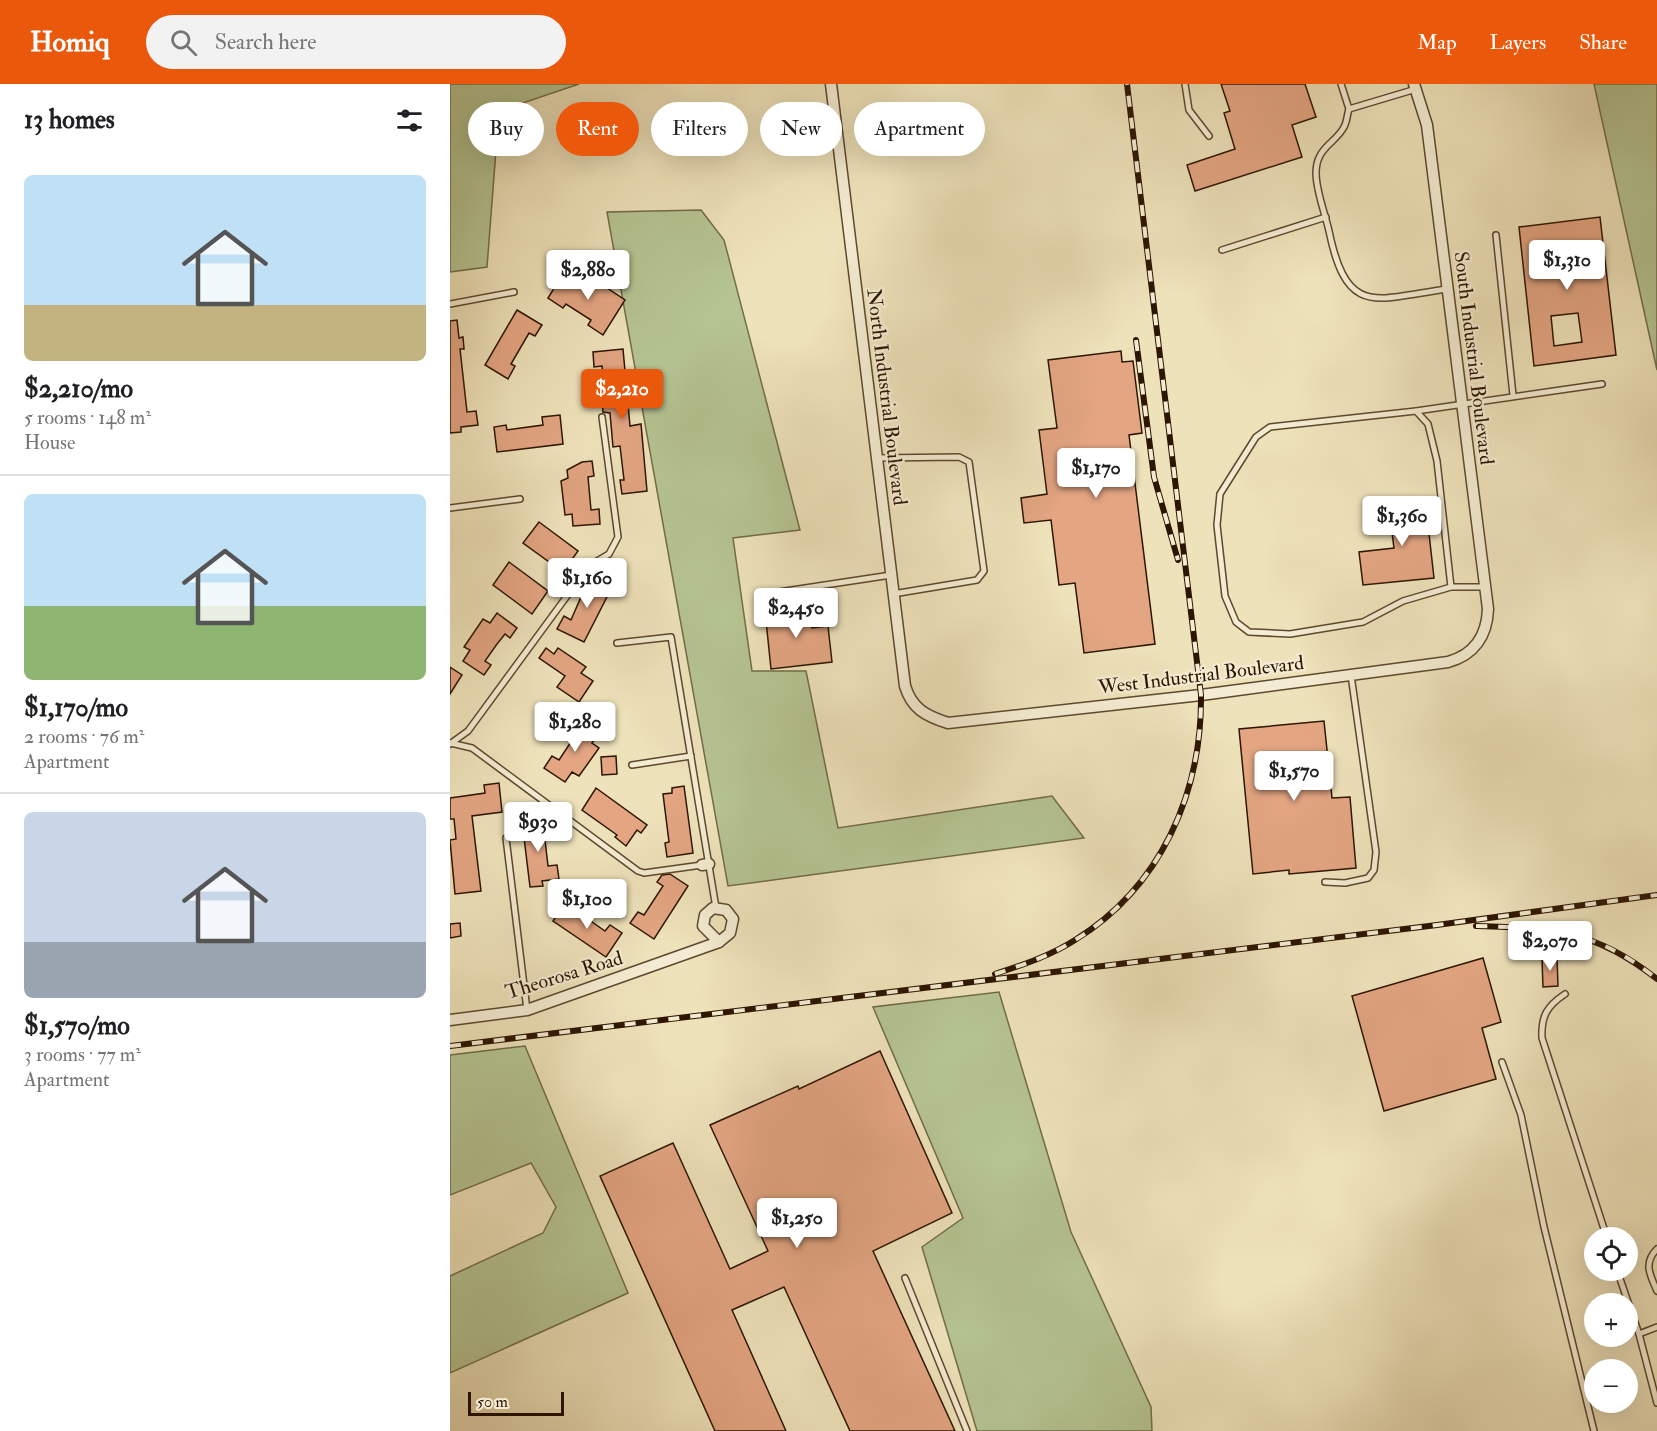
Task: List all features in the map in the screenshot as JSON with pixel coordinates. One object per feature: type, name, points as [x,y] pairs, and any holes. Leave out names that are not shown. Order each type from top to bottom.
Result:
[{"type":"street","name":"North Industrial Boulevard","points":[[831,84],[905,686],[912,704],[920,710]]},
{"type":"street","name":"South Industrial Boulevard","points":[[1415,86],[1427,125],[1485,587],[1487,623],[1482,638]]},
{"type":"street","name":"West Industrial Boulevard","points":[[920,710],[927,716],[948,723],[966,723],[1351,675],[1455,660],[1473,649],[1482,638]]},
{"type":"street","points":[[716,908],[726,910],[733,919],[730,933],[719,942],[702,926],[708,911],[716,908]]},
{"type":"street","name":"Theorosa Road","points":[[450,1020],[527,1010],[719,942]]},
{"type":"lane","points":[[1185,84],[1189,110],[1209,136]]},
{"type":"lane","points":[[1341,84],[1349,109],[1344,128],[1324,147],[1316,172],[1338,267],[1348,287],[1361,296],[1379,298],[1448,289]]},
{"type":"lane","points":[[1349,109],[1415,86]]},
{"type":"lane","points":[[1222,250],[1326,218]]},
{"type":"lane","points":[[1496,235],[1513,396]]},
{"type":"lane","points":[[450,304],[514,292]]},
{"type":"lane","points":[[1485,587],[1451,586],[1403,602],[1363,622],[1290,634],[1249,632],[1236,622],[1225,596],[1216,525],[1220,494],[1256,436],[1270,427],[1416,411],[1461,402],[1602,384]]},
{"type":"lane","points":[[1416,411],[1428,424],[1437,461],[1451,586]]},
{"type":"lane","points":[[450,743],[468,731],[589,566],[609,554],[618,537],[602,417]]},
{"type":"lane","points":[[876,458],[959,457],[969,462],[984,571],[977,580],[893,594]]},
{"type":"lane","points":[[450,508],[520,499]]},
{"type":"lane","points":[[772,592],[891,575]]},
{"type":"lane","points":[[617,643],[671,637],[706,864],[716,908]]},
{"type":"lane","points":[[1325,882],[1345,883],[1368,878],[1374,870],[1376,852],[1351,675]]},
{"type":"lane","points":[[450,743],[472,748],[638,871],[644,873],[706,864]]},
{"type":"lane","points":[[632,765],[691,756]]},
{"type":"lane","points":[[506,838],[527,1010]]},
{"type":"lane","points":[[1565,994],[1552,1003],[1542,1018],[1542,1038],[1603,1227]]},
{"type":"lane","points":[[1502,1062],[1521,1115],[1544,1227],[1594,1431]]},
{"type":"lane","points":[[1657,1249],[1650,1256],[1648,1266],[1657,1291]]},
{"type":"lane","points":[[905,1278],[967,1431]]},
{"type":"lane","points":[[1621,1281],[1639,1334],[1657,1403]]},
{"type":"lane","points":[[1639,1334],[1657,1327]]},
{"type":"green space","points":[[450,84],[579,84],[526,102],[468,102],[468,156],[496,156],[487,267],[450,272]]},
{"type":"green space","points":[[1594,84],[1657,84],[1657,370]]},
{"type":"green space","points":[[701,210],[724,240],[800,530],[733,538],[752,671],[806,671],[838,828],[1052,796],[1084,838],[728,886],[607,212]]},
{"type":"green space","points":[[999,992],[1071,1232],[1151,1407],[1152,1431],[977,1431],[922,1247],[963,1218],[873,1007]]},
{"type":"green space","points":[[525,1046],[628,1293],[450,1373],[450,1276],[543,1233],[556,1207],[531,1163],[450,1195],[450,1055]]},
{"type":"building","points":[[1221,84],[1305,84],[1316,117],[1292,125],[1302,157],[1195,191],[1187,165],[1235,149],[1224,113],[1230,111]]},
{"type":"building","points":[[1600,217],[1616,355],[1534,366],[1519,227]],"holes":[[[1578,313],[1582,342],[1554,346],[1551,316]]]},
{"type":"building","points":[[564,272],[583,285],[589,276],[625,300],[603,335],[588,325],[591,320],[566,304],[563,308],[548,298]]},
{"type":"building","points":[[517,310],[542,325],[535,336],[529,333],[511,364],[515,366],[508,379],[485,365]]},
{"type":"building","points":[[457,320],[459,338],[463,337],[464,349],[460,349],[467,412],[476,411],[478,425],[461,427],[461,432],[450,433],[450,321]]},
{"type":"building","points":[[623,349],[630,426],[641,424],[647,491],[622,494],[620,480],[624,480],[620,446],[613,447],[610,413],[603,412],[602,400],[605,400],[602,366],[594,367],[593,352]]},
{"type":"building","points":[[1121,351],[1122,362],[1133,361],[1142,433],[1129,435],[1155,644],[1084,653],[1075,583],[1059,585],[1051,520],[1024,523],[1021,498],[1047,494],[1039,430],[1057,428],[1048,360]]},
{"type":"building","points":[[560,415],[563,444],[497,452],[494,427],[506,425],[507,430],[543,425],[542,417]]},
{"type":"building","points":[[592,461],[594,476],[588,477],[591,510],[599,509],[600,524],[573,526],[572,514],[565,515],[561,481],[568,478],[567,470],[582,462]]},
{"type":"building","points":[[1425,498],[1434,578],[1363,585],[1359,552],[1394,548],[1388,502]]},
{"type":"building","points":[[539,522],[578,551],[563,572],[523,543]]},
{"type":"building","points":[[509,562],[548,591],[532,614],[493,585]]},
{"type":"building","points":[[591,574],[613,585],[584,642],[557,629],[564,616],[571,620]]},
{"type":"building","points":[[810,605],[812,628],[828,626],[832,662],[771,669],[765,611]]},
{"type":"building","points":[[497,613],[517,628],[510,638],[505,634],[485,661],[491,665],[484,675],[463,661],[470,650],[464,647],[483,619],[490,623]]},
{"type":"building","points":[[546,648],[554,654],[558,648],[586,667],[581,673],[593,681],[579,702],[557,687],[565,676],[539,658]]},
{"type":"building","points":[[450,667],[462,675],[450,694]]},
{"type":"building","points":[[580,719],[600,732],[592,743],[599,748],[579,776],[572,772],[565,782],[544,768],[552,756],[559,760],[577,733],[572,730]]},
{"type":"building","points":[[1324,721],[1332,798],[1350,797],[1356,868],[1289,874],[1289,870],[1253,874],[1239,729]]},
{"type":"building","points":[[616,756],[617,774],[602,775],[601,757]]},
{"type":"building","points":[[499,783],[502,812],[472,816],[481,891],[455,894],[450,840],[456,839],[454,819],[450,819],[450,798],[485,793],[484,785]]},
{"type":"building","points":[[684,786],[693,853],[667,857],[665,843],[669,842],[663,794],[672,793],[672,788]]},
{"type":"building","points":[[596,788],[647,825],[641,833],[637,830],[626,846],[615,837],[617,835],[582,810]]},
{"type":"building","points":[[546,818],[547,830],[544,831],[548,866],[557,865],[559,879],[542,881],[543,886],[530,887],[522,821]]},
{"type":"building","points":[[670,874],[688,886],[654,939],[630,923],[638,912],[644,915],[663,886],[657,882],[662,875]]},
{"type":"building","points":[[565,903],[605,931],[610,925],[622,933],[606,957],[553,921]]},
{"type":"building","points":[[460,923],[461,936],[450,938],[450,924]]},
{"type":"building","points":[[1483,958],[1501,1022],[1482,1028],[1496,1079],[1384,1111],[1352,996]]},
{"type":"building","points":[[1557,958],[1558,986],[1543,987],[1542,959]]},
{"type":"building","points":[[880,1051],[952,1213],[873,1251],[955,1431],[850,1431],[784,1287],[732,1310],[786,1431],[715,1431],[600,1176],[673,1143],[730,1269],[768,1251],[710,1125],[798,1086],[799,1089]]},
{"type":"railway","points":[[995,974],[1036,960],[1065,946],[1105,918],[1131,893],[1153,865],[1171,834],[1184,802],[1194,767],[1201,695],[1127,84]]},
{"type":"railway","points":[[1136,340],[1154,477],[1178,560]]},
{"type":"railway","points":[[450,1046],[1437,925],[1657,895]]},
{"type":"railway","points":[[1476,926],[1527,928],[1571,934],[1613,950],[1657,979]]}]
